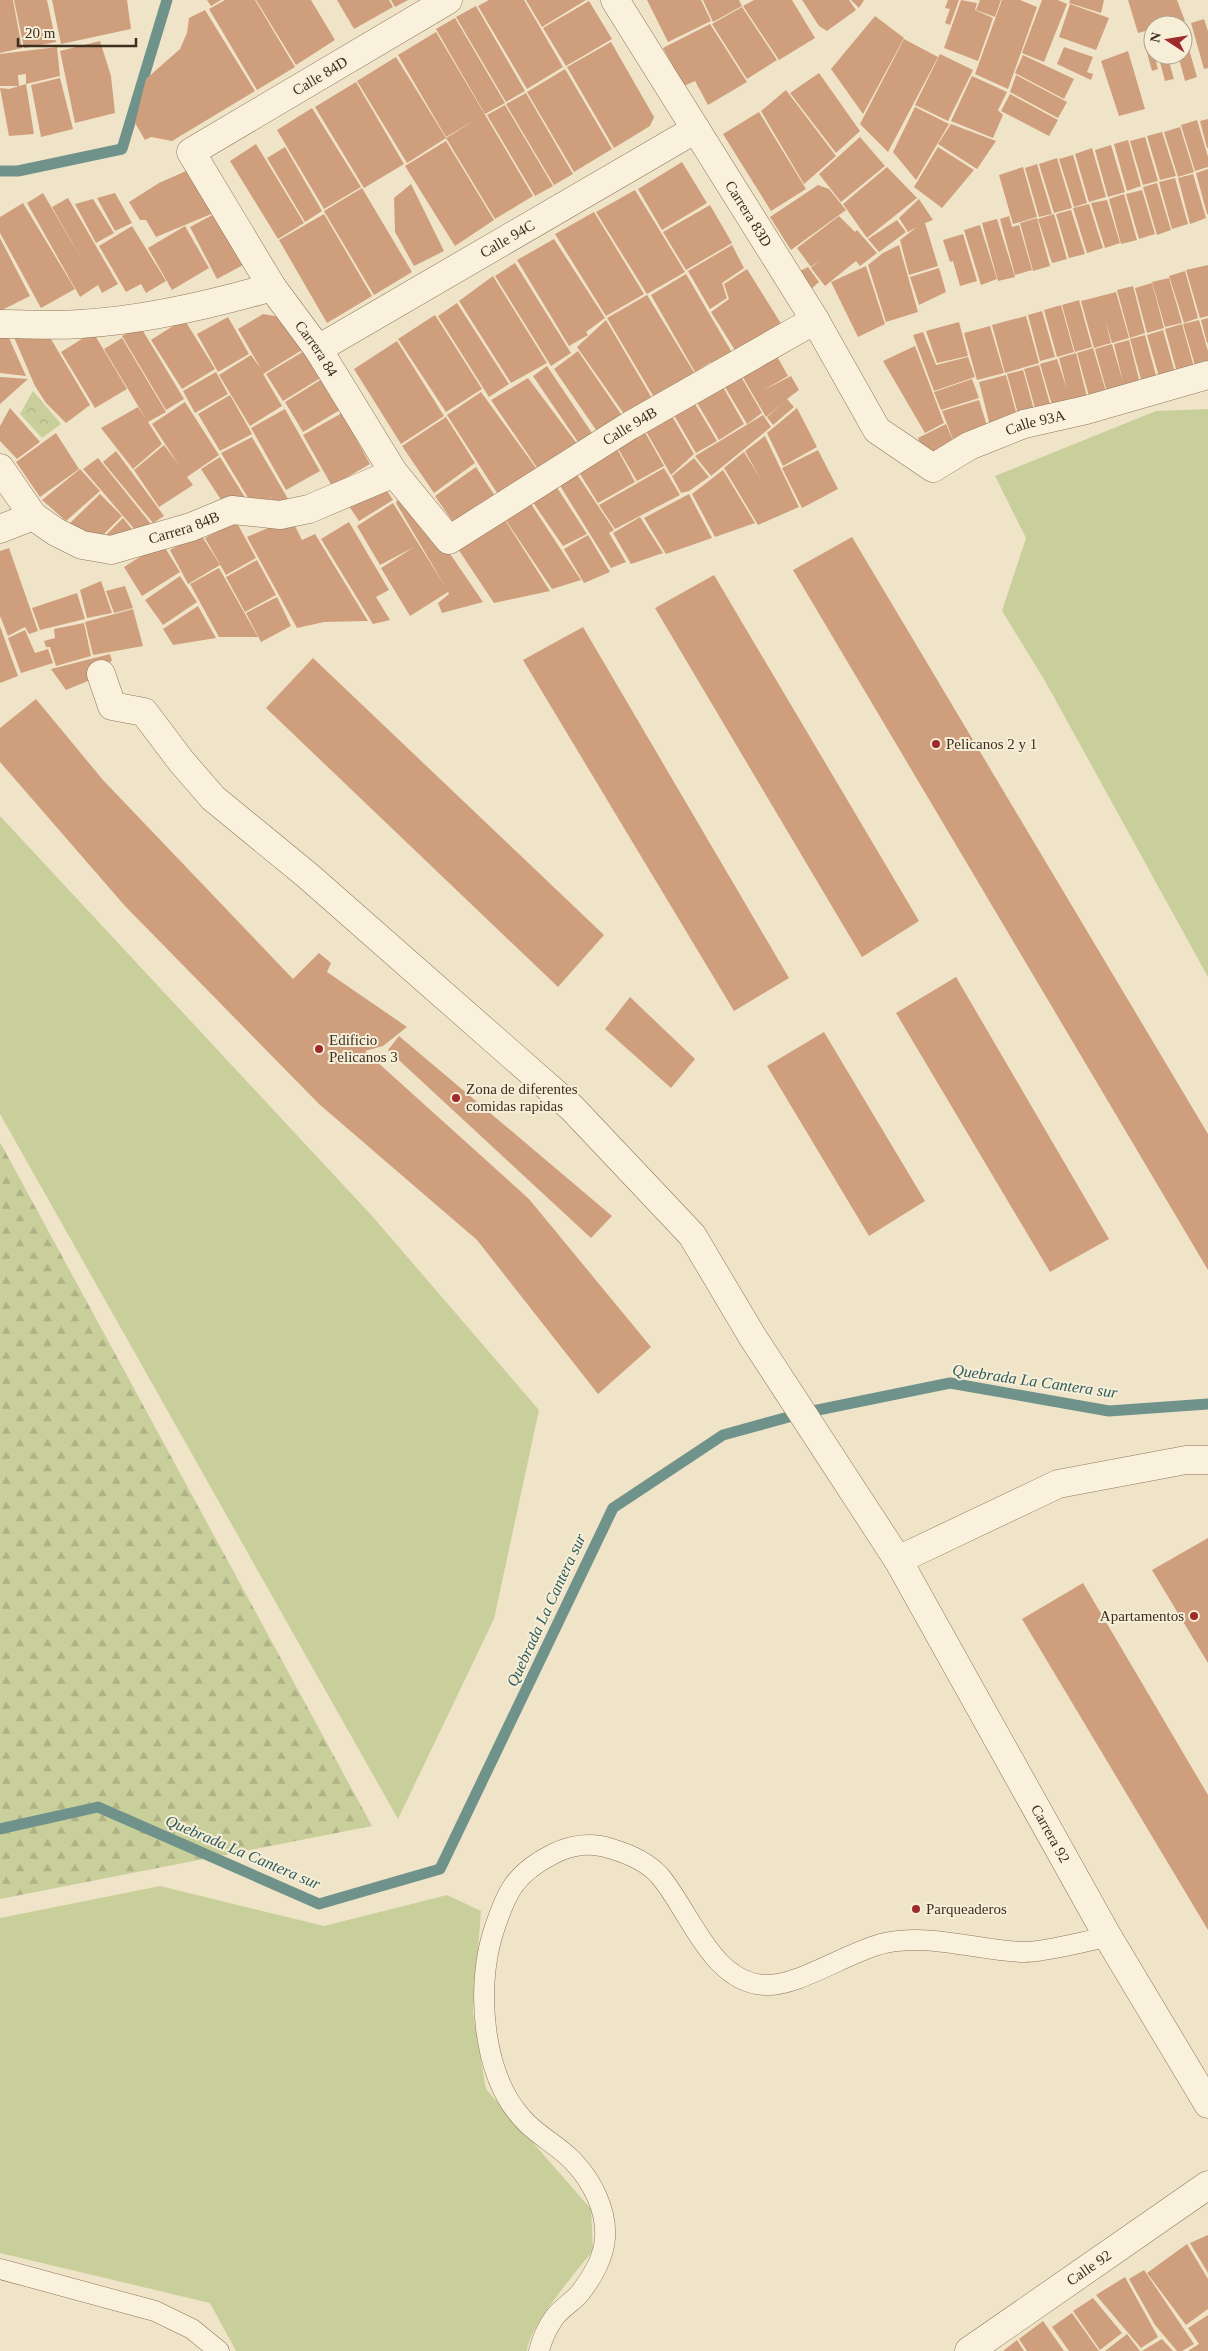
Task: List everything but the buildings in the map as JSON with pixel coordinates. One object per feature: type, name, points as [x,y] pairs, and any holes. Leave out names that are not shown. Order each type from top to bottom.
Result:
[{"type":"street","name":"Calle 84D","points":[[191,152],[448,0]]},
{"type":"street","name":"Carrera 83D","points":[[616,0],[815,320],[877,430]]},
{"type":"street","name":"Calle 94C","points":[[318,349],[696,129]]},
{"type":"street","name":"Carrera 84","points":[[191,152],[272,287],[318,349],[394,473],[449,540]]},
{"type":"street","points":[[0,324],[80,324],[138,317],[214,304],[272,287]]},
{"type":"street","name":"Calle 94B","points":[[449,540],[629,426],[815,320]]},
{"type":"street","name":"Calle 93A","points":[[877,430],[933,468],[969,446],[1024,424],[1086,410],[1208,375]]},
{"type":"street","name":"Carrera 84B","points":[[0,468],[33,516],[56,532],[82,545],[111,550],[175,532],[232,510],[280,514],[309,509],[394,473]]},
{"type":"street","points":[[0,529],[33,516]]},
{"type":"street","name":"Carrera 92","points":[[101,674],[112,706],[144,712],[181,761],[213,798],[307,875],[572,1108],[692,1236],[752,1336],[898,1560],[1108,1936],[1208,2104]]},
{"type":"street","points":[[898,1560],[1058,1484],[1186,1460],[1208,1460]]},
{"type":"street","name":"Calle 92","points":[[969,2351],[1208,2185]]},
{"type":"lane","points":[[539,2351],[543,2336],[555,2316],[580,2293],[598,2265],[606,2239],[603,2213],[593,2188],[574,2161],[521,2118],[499,2081],[485,2033],[487,1951],[510,1890],[523,1871],[567,1847],[595,1844],[638,1858],[658,1875],[703,1942],[722,1966],[742,1979],[765,1985],[784,1982],[883,1943],[920,1938],[1026,1952],[1108,1936]]},
{"type":"lane","points":[[0,2270],[155,2311],[192,2329],[219,2351]]},
{"type":"green space","points":[[33,391],[61,424],[42,438],[20,414]]},
{"type":"green space","points":[[1208,409],[1208,977],[1045,681],[1002,611],[1026,538],[995,476],[1156,411]]},
{"type":"green space","points":[[0,816],[373,1217],[539,1410],[494,1619],[398,1819],[0,1114]]},
{"type":"green space","points":[[1,1144],[372,1826],[0,1899]]},
{"type":"green space","points":[[160,1886],[324,1926],[447,1895],[481,1911],[473,2013],[486,2089],[591,2209],[593,2250],[544,2314],[530,2340],[527,2351],[236,2351],[210,2303],[0,2253],[0,1918]]},
{"type":"waterway","points":[[0,171],[18,171],[122,149],[167,0]]},
{"type":"waterway","name":"Quebrada La Cantera sur","points":[[0,1829],[98,1807],[319,1904],[440,1869],[613,1508],[723,1435],[803,1413],[950,1383],[1109,1411],[1208,1404]]},
{"type":"place","name":"Pelicanos 2 y 1","points":[[936,744]]},
{"type":"place","name":"Edificio Pelicanos 3","points":[[319,1049]]},
{"type":"place","name":"Zona de diferentes comidas rapidas","points":[[456,1098]]},
{"type":"place","name":"Apartamentos","points":[[1194,1616]]},
{"type":"place","name":"Parqueaderos","points":[[916,1909]]}]
